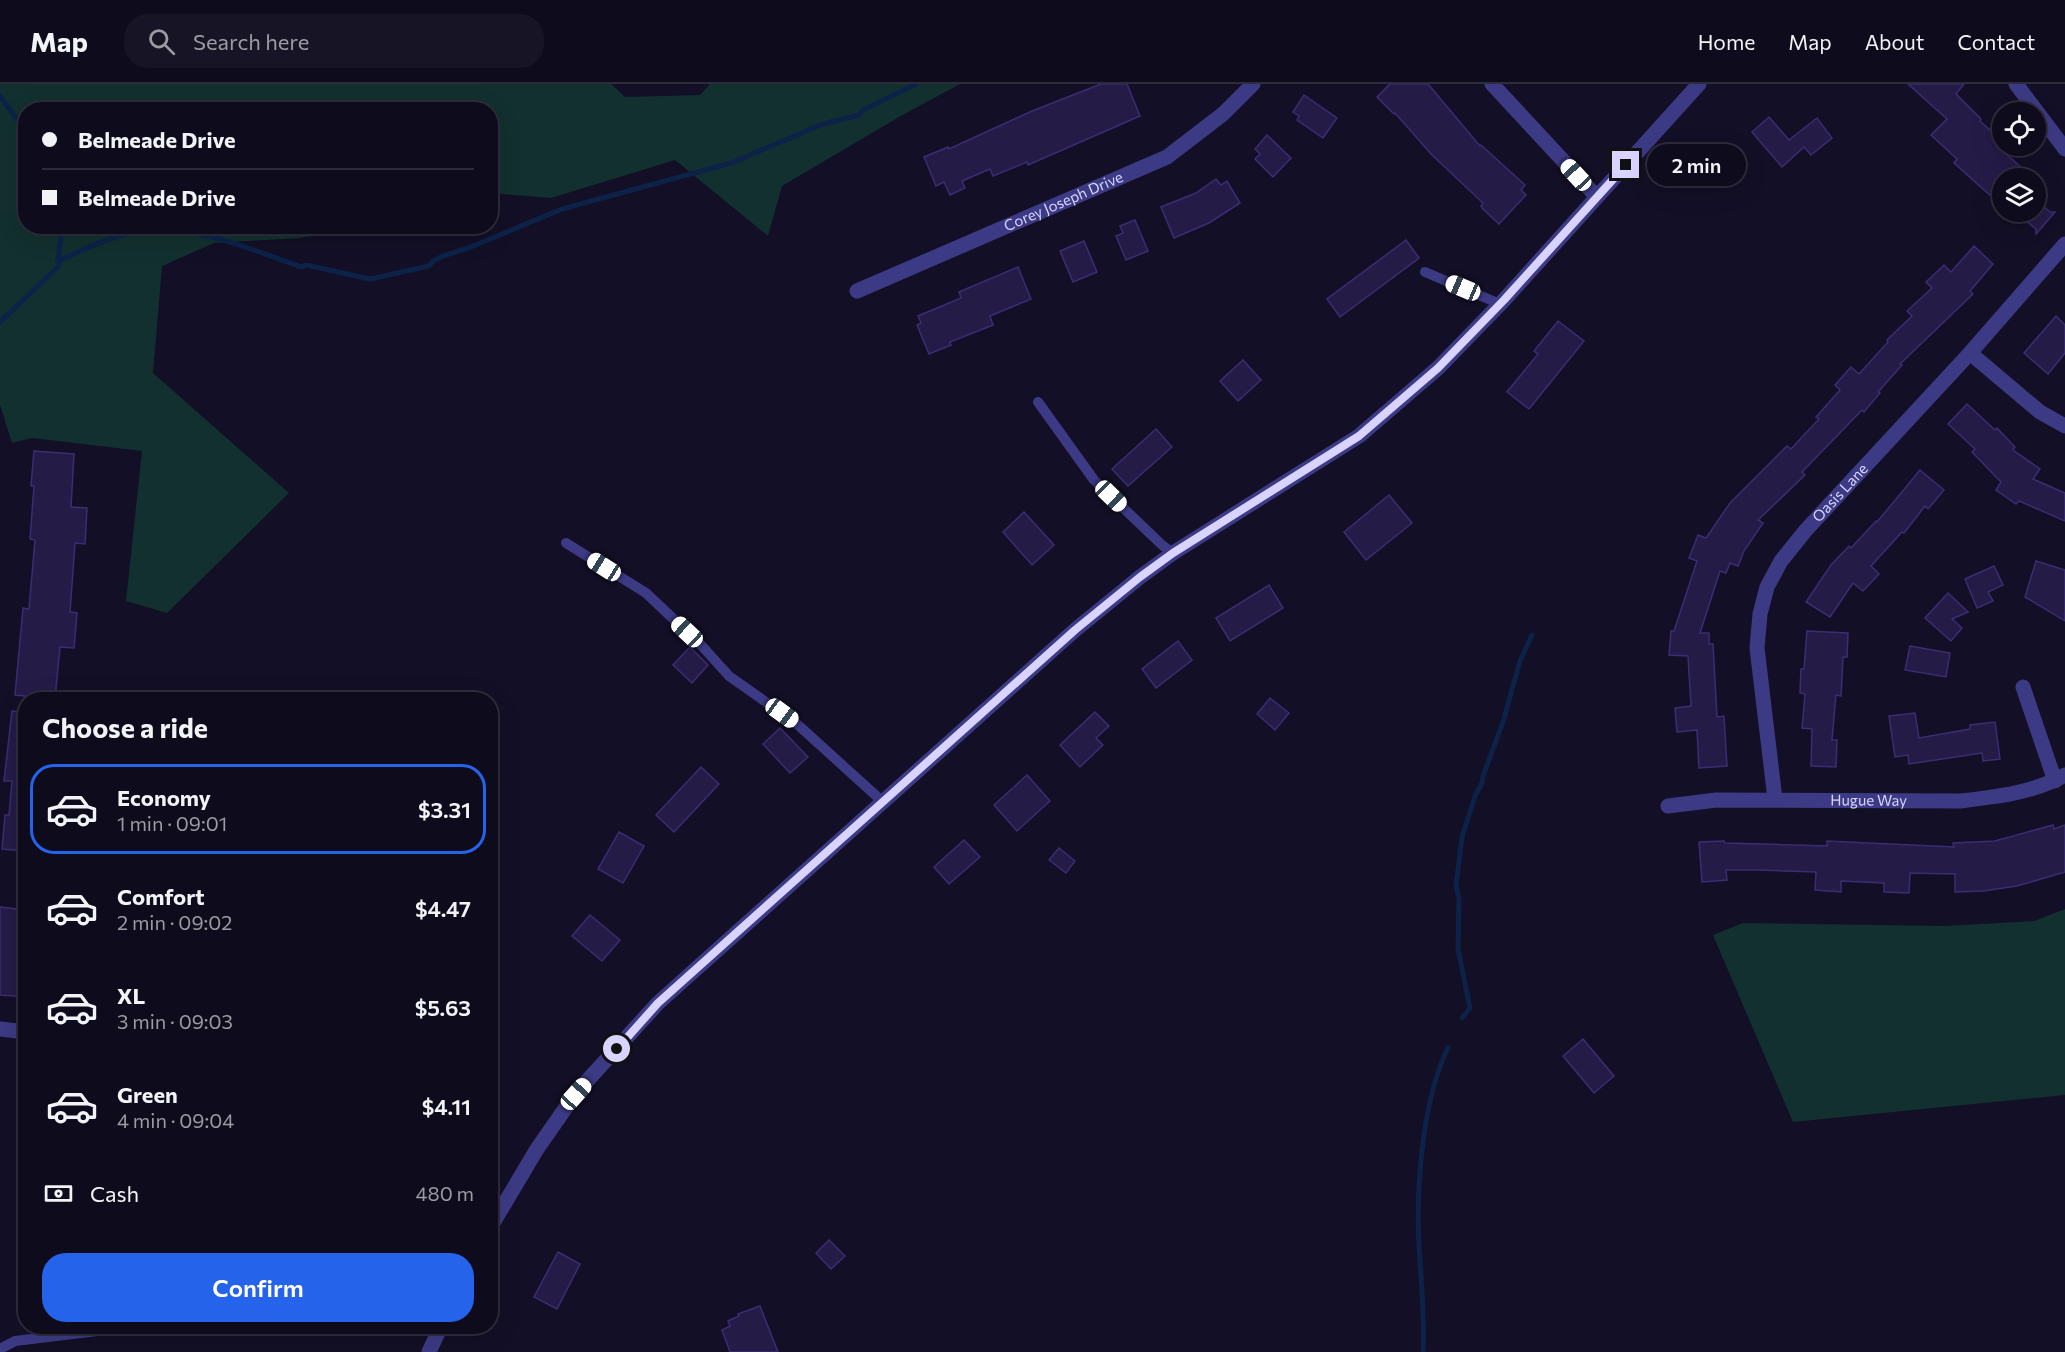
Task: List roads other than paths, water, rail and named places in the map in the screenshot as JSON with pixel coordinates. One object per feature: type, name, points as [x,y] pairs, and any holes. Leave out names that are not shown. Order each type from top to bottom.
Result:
[{"type":"street","name":"Corey Joseph Drive","points":[[857,291],[1167,157],[1223,114],[1253,84]]},
{"type":"street","points":[[1492,84],[1597,197]]},
{"type":"street","points":[[2016,84],[2065,149]]},
{"type":"street","points":[[498,1215],[537,1149],[576,1094],[658,1003],[1075,630],[1140,577],[1173,553],[1359,436],[1438,368],[1500,304],[1697,85]]},
{"type":"street","name":"Oasis Lane","points":[[1775,800],[1757,648],[1760,614],[1767,587],[1781,561],[1806,530],[1970,353],[2065,244]]},
{"type":"street","points":[[1970,353],[2040,412],[2065,426]]},
{"type":"street","points":[[2023,687],[2060,778]]},
{"type":"street","name":"Hugue Way","points":[[1668,806],[1716,800],[1960,801],[1992,798],[2060,778]]},
{"type":"street","points":[[0,1029],[18,1031]]},
{"type":"street","points":[[429,1352],[437,1334]]},
{"type":"lane","points":[[1425,272],[1500,304]]},
{"type":"lane","points":[[1038,402],[1094,480],[1173,553]]},
{"type":"lane","points":[[566,543],[645,593],[701,645],[729,676],[797,724],[883,802]]},
{"type":"lane","points":[[0,1349],[15,1341],[73,1334]]},
{"type":"waterway","points":[[196,234],[236,244],[302,267],[306,265],[370,279],[429,266],[443,256],[471,247],[562,209],[731,163],[823,124],[859,115],[863,110],[916,84]]},
{"type":"waterway","points":[[0,96],[18,121]]},
{"type":"waterway","points":[[0,322],[59,266],[61,234]]},
{"type":"waterway","points":[[58,261],[98,243],[128,234]]},
{"type":"waterway","points":[[1462,1018],[1470,1008],[1458,949],[1459,898],[1456,886],[1462,837],[1503,722],[1520,661],[1532,635]]},
{"type":"waterway","points":[[1423,1352],[1418,1223],[1420,1172],[1432,1093],[1448,1048]]}]
